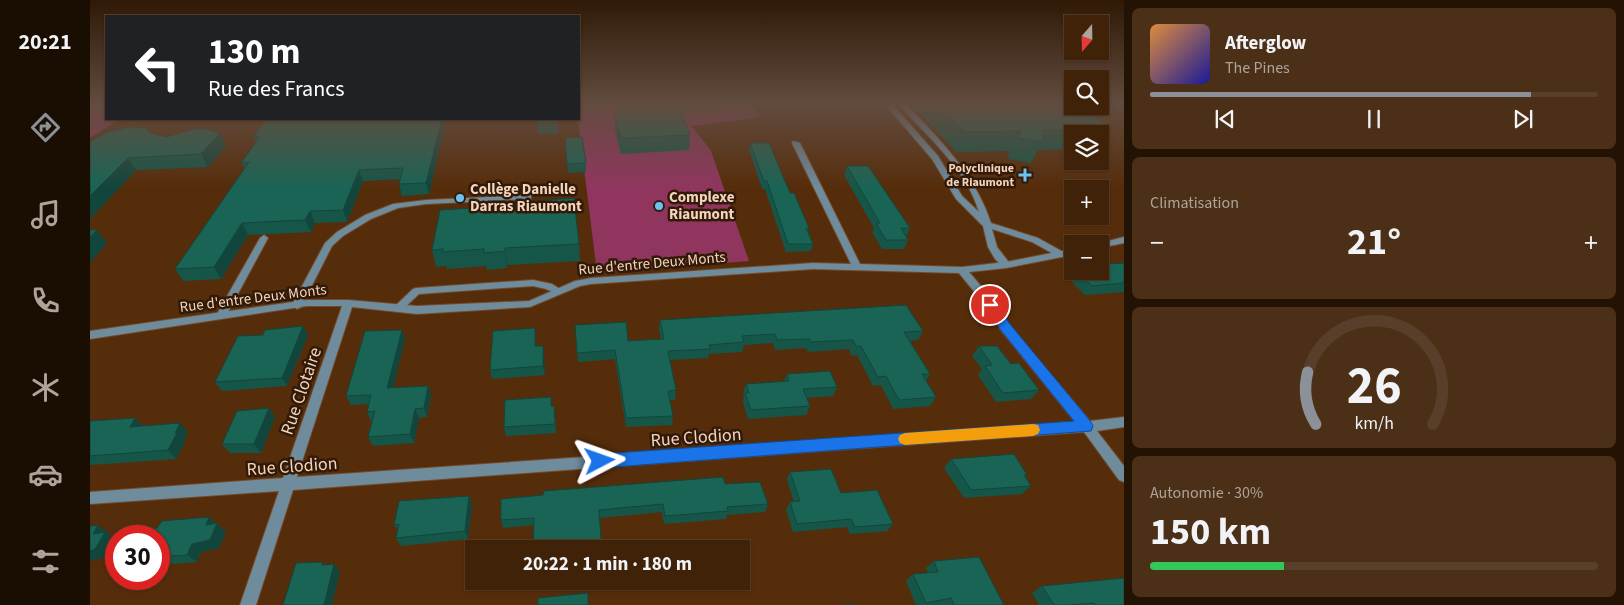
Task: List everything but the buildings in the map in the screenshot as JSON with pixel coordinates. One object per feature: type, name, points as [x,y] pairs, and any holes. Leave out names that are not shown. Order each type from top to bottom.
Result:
[{"type":"street","points":[[911,131],[935,158],[959,197],[987,225],[1020,234],[1048,246],[1062,255]]},
{"type":"street","points":[[927,131],[946,151],[969,182],[983,206],[989,239],[996,257],[1006,265]]},
{"type":"street","points":[[796,143],[856,265]]},
{"type":"street","points":[[297,305],[328,245],[340,234],[368,217],[396,206],[426,202],[528,197]]},
{"type":"street","points":[[222,314],[264,238]]},
{"type":"street","points":[[1109,243],[1124,240]]},
{"type":"street","name":"Rue d'entre Deux Monts","points":[[90,335],[222,314],[297,305],[348,303],[417,310],[530,304],[578,283],[591,281],[813,266],[856,265],[962,270],[1006,265],[1062,255]]},
{"type":"street","points":[[962,270],[1124,476]]},
{"type":"street","points":[[399,307],[416,291],[534,283],[549,286],[558,291]]},
{"type":"street","name":"Rue Clotaire","points":[[248,605],[348,303]]},
{"type":"street","name":"Rue Clodion","points":[[90,498],[1124,422]]},
{"type":"shaded area","points":[[90,131],[101,131],[90,138]]},
{"type":"shaded area","name":"Complexe Riaumont","points":[[580,131],[696,131],[711,151],[749,261],[597,273]]},
{"type":"slow traffic","points":[[905,439],[1033,430]]},
{"type":"place","name":"Polyclinique de Riaumont","points":[[1025,175]]},
{"type":"place","name":"Collège Danielle Darras Riaumont","points":[[460,198]]},
{"type":"place","name":"Complexe Riaumont","points":[[659,206]]},
{"type":"route","points":[[600,461],[1086,426],[1004,326],[999,315],[990,305]]}]
